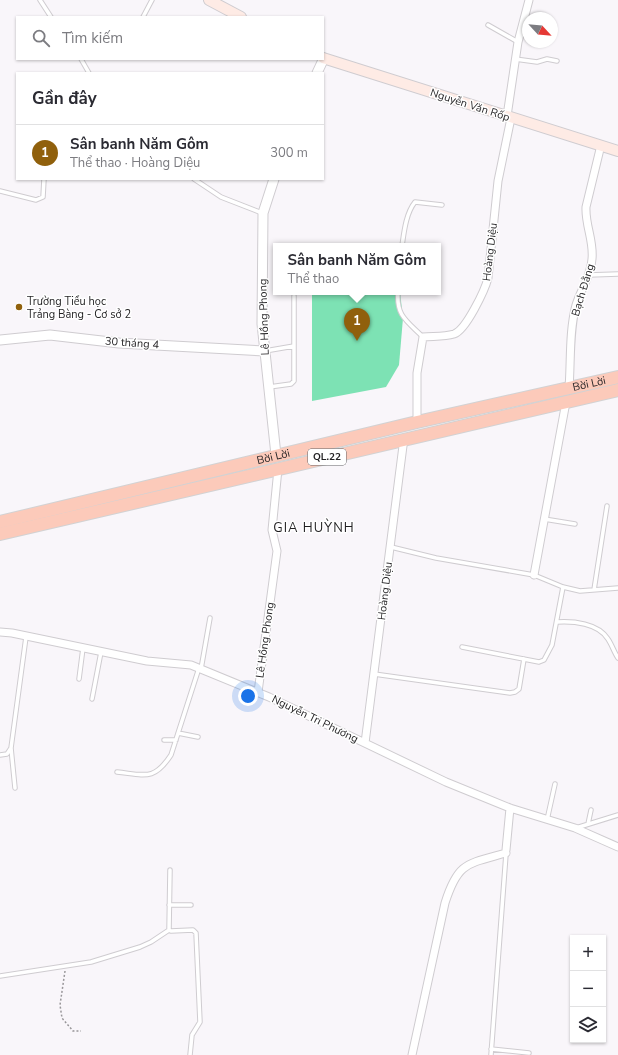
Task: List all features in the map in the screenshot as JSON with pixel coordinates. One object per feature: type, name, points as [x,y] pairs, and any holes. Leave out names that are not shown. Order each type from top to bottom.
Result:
[{"type":"highway","name":"Bời Lời","points":[[0,522],[276,455],[618,377]]},
{"type":"highway","name":"Bời Lời","points":[[0,534],[404,438],[618,390]]},
{"type":"highway","points":[[276,455],[278,469]]},
{"type":"main road","points":[[209,0],[239,16]]},
{"type":"main road","name":"Nguyễn Văn Rốp","points":[[324,58],[618,151]]},
{"type":"street","name":"Hoàng Diệu","points":[[423,337],[455,334],[461,329],[484,291],[488,278],[498,181],[509,117],[515,59],[529,0]]},
{"type":"street","points":[[317,72],[322,60]]},
{"type":"street","name":"Bạch Đằng","points":[[569,388],[574,317],[582,291],[589,275],[592,258],[591,243],[586,218],[586,207],[601,145]]},
{"type":"street","name":"Lê Hồng Phong","points":[[274,180],[263,213],[262,316],[276,455]]},
{"type":"street","name":"30 tháng 4","points":[[0,340],[50,336],[119,343],[265,351]]},
{"type":"street","points":[[417,422],[417,373],[423,337]]},
{"type":"street","points":[[534,575],[566,402]]},
{"type":"street","name":"Hoàng Diệu","points":[[365,743],[404,438]]},
{"type":"street","name":"Lê Hồng Phong","points":[[258,692],[277,551],[272,530],[278,469]]},
{"type":"street","name":"Nguyễn Tri Phương","points":[[0,632],[147,661],[191,665],[258,692],[446,782],[510,808],[575,828],[618,847]]},
{"type":"street","points":[[412,1055],[445,903],[451,883],[457,872],[465,866],[506,850],[510,808]]},
{"type":"lane","points":[[40,0],[50,16]]},
{"type":"lane","points":[[144,16],[152,0]]},
{"type":"lane","points":[[488,25],[518,42]]},
{"type":"lane","points":[[515,59],[537,62],[547,59],[557,61]]},
{"type":"lane","points":[[82,60],[88,72]]},
{"type":"lane","points":[[0,192],[36,200],[40,199],[42,197],[44,180]]},
{"type":"lane","points":[[196,180],[221,197],[263,213]]},
{"type":"lane","points":[[402,243],[411,207],[415,202],[442,205]]},
{"type":"lane","points":[[589,275],[618,274]]},
{"type":"lane","points":[[398,295],[398,309],[401,316],[423,337]]},
{"type":"lane","points":[[268,387],[291,384],[294,381],[294,296]]},
{"type":"lane","points":[[265,351],[294,346]]},
{"type":"lane","points":[[594,590],[607,506]]},
{"type":"lane","points":[[544,519],[574,524]]},
{"type":"lane","points":[[390,547],[436,558],[534,575],[563,587],[580,590],[618,588]]},
{"type":"lane","points":[[462,647],[540,662],[544,660],[552,645],[563,587]]},
{"type":"lane","points":[[117,772],[145,775],[158,772],[171,755],[200,669],[210,618]]},
{"type":"lane","points":[[557,622],[573,622],[598,629],[608,638],[618,658]]},
{"type":"lane","points":[[15,788],[11,748],[26,637]]},
{"type":"lane","points":[[79,679],[84,648]]},
{"type":"lane","points":[[92,699],[101,652]]},
{"type":"lane","points":[[374,674],[510,693],[515,692],[519,688],[524,659]]},
{"type":"lane","points":[[178,733],[198,738]]},
{"type":"lane","points":[[164,740],[176,740]]},
{"type":"lane","points":[[0,755],[7,754],[11,748]]},
{"type":"lane","points":[[547,820],[555,784]]},
{"type":"lane","points":[[588,824],[591,810]]},
{"type":"lane","points":[[575,828],[618,815]]},
{"type":"lane","points":[[491,1055],[506,850]]},
{"type":"lane","points":[[168,930],[170,870]]},
{"type":"lane","points":[[169,905],[191,905]]},
{"type":"lane","points":[[0,976],[91,962],[140,947],[152,942],[168,930],[193,930],[196,933],[200,1022],[192,1035],[190,1055]]},
{"type":"lane","points":[[491,1049],[529,1053]]},
{"type":"path","points":[[66,967],[60,1005],[62,1018],[73,1031],[81,1031]]},
{"type":"green space","points":[[312,295],[400,295],[403,318],[399,365],[386,387],[312,401]]},
{"type":"place","name":"Trường Tiểu học Trảng Bàng - Cơ sở 2","points":[[19,307]]},
{"type":"place","name":"Sân banh Năm Gôm","points":[[357,341]]},
{"type":"district","name":"GIA HUỲNH","points":[[314,528]]}]
